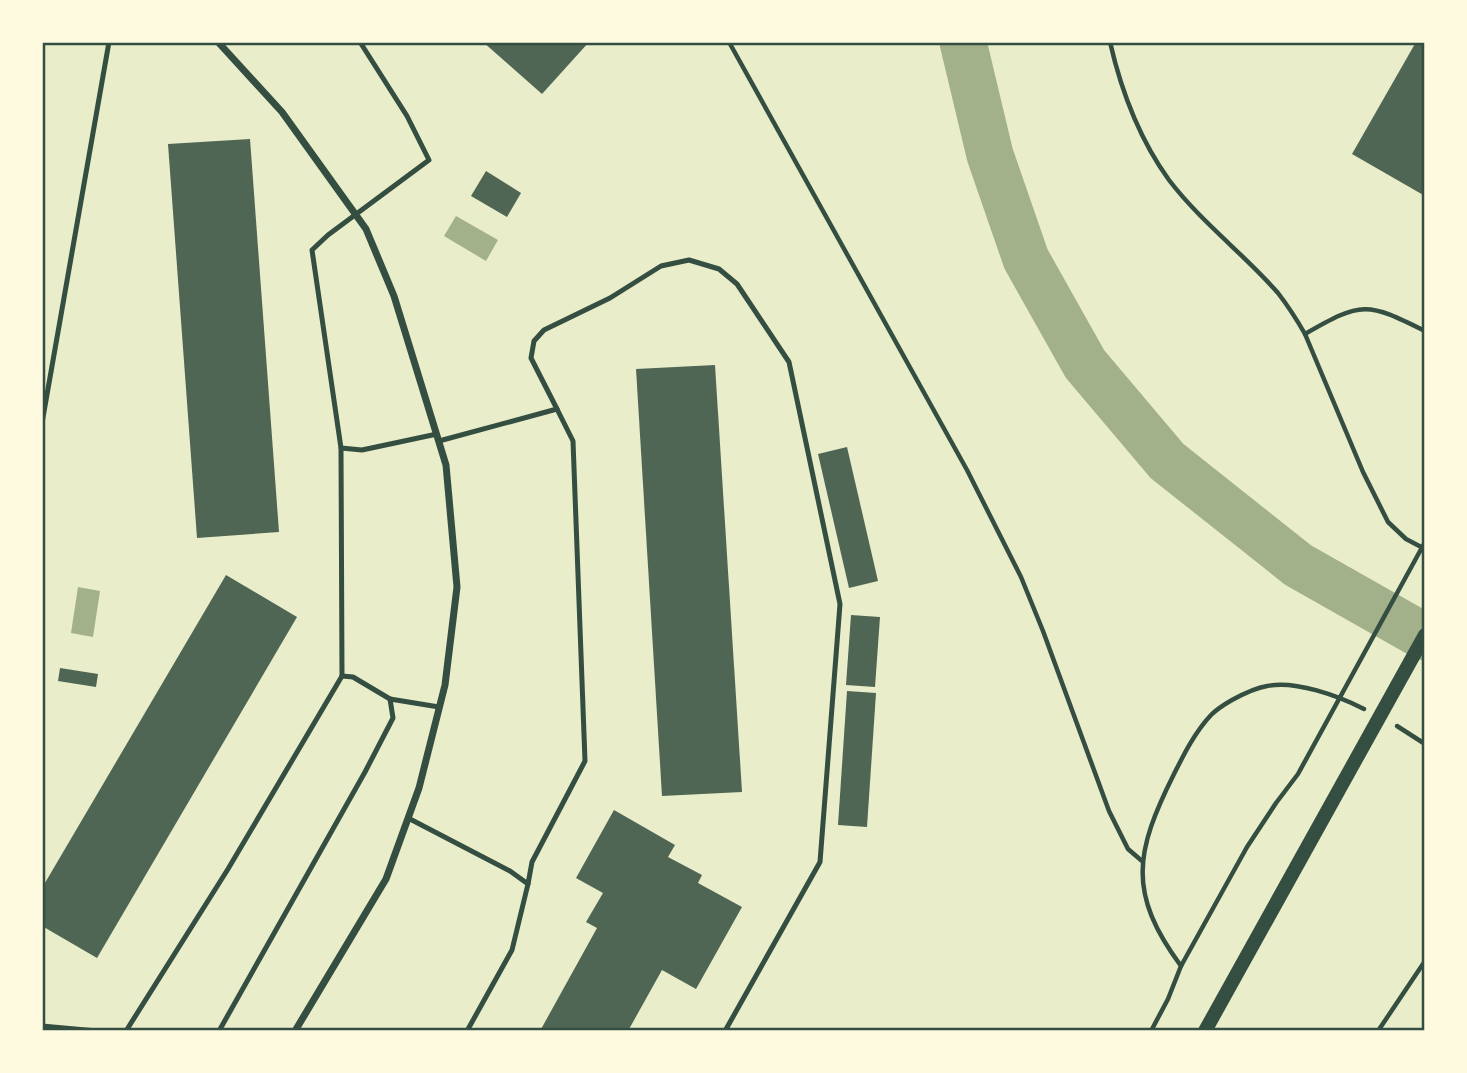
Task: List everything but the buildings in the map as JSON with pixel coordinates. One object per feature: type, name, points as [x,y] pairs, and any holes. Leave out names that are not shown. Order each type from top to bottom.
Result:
[{"type":"main road","points":[[1205,1031],[1425,635]]},
{"type":"street","points":[[218,42],[282,112],[366,229],[394,296],[446,465],[457,587],[445,685],[419,788],[386,879],[295,1031]]},
{"type":"lane","points":[[42,423],[109,42]]},
{"type":"lane","points":[[126,1031],[228,869],[342,676],[341,448],[312,250],[328,235],[429,160],[407,116],[360,42]]},
{"type":"lane","points":[[467,1031],[512,950],[532,862],[585,761],[573,441],[531,358],[534,341],[544,330],[610,298],[661,266],[689,260],[719,269],[737,284],[789,362],[840,604],[820,862],[725,1031]]},
{"type":"lane","points":[[341,448],[362,450],[438,438],[557,409]]},
{"type":"lane","points":[[342,676],[353,677],[390,699],[439,708]]},
{"type":"lane","points":[[219,1031],[359,784],[393,718],[390,699]]},
{"type":"lane","points":[[408,818],[510,871],[528,884]]},
{"type":"lane","points":[[42,1026],[97,1031]]},
{"type":"path","points":[[729,42],[996,526],[1043,631],[1109,811],[1128,849],[1142,861]]},
{"type":"path","points":[[1110,42],[1131,113],[1169,180],[1201,217],[1277,293],[1305,334],[1363,472],[1388,522],[1406,538],[1425,549]]},
{"type":"path","points":[[1305,334],[1338,315],[1353,309],[1367,308],[1425,331]]},
{"type":"path","points":[[1151,1031],[1181,967],[1247,848],[1298,774],[1425,542]]},
{"type":"path","points":[[1181,967],[1151,918],[1143,888],[1142,861],[1157,808],[1199,730],[1212,714],[1228,702],[1245,692],[1268,685],[1292,685],[1321,692],[1371,712]]},
{"type":"path","points":[[1393,724],[1425,744]]},
{"type":"path","points":[[1378,1031],[1425,961]]},
{"type":"shaded area","points":[[456,216],[498,240],[486,261],[444,236]]},
{"type":"shaded area","points":[[78,587],[100,591],[93,637],[71,633]]},
{"type":"waterway","points":[[963,42],[990,155],[1026,259],[1085,364],[1167,461],[1298,565],[1425,637]]}]
